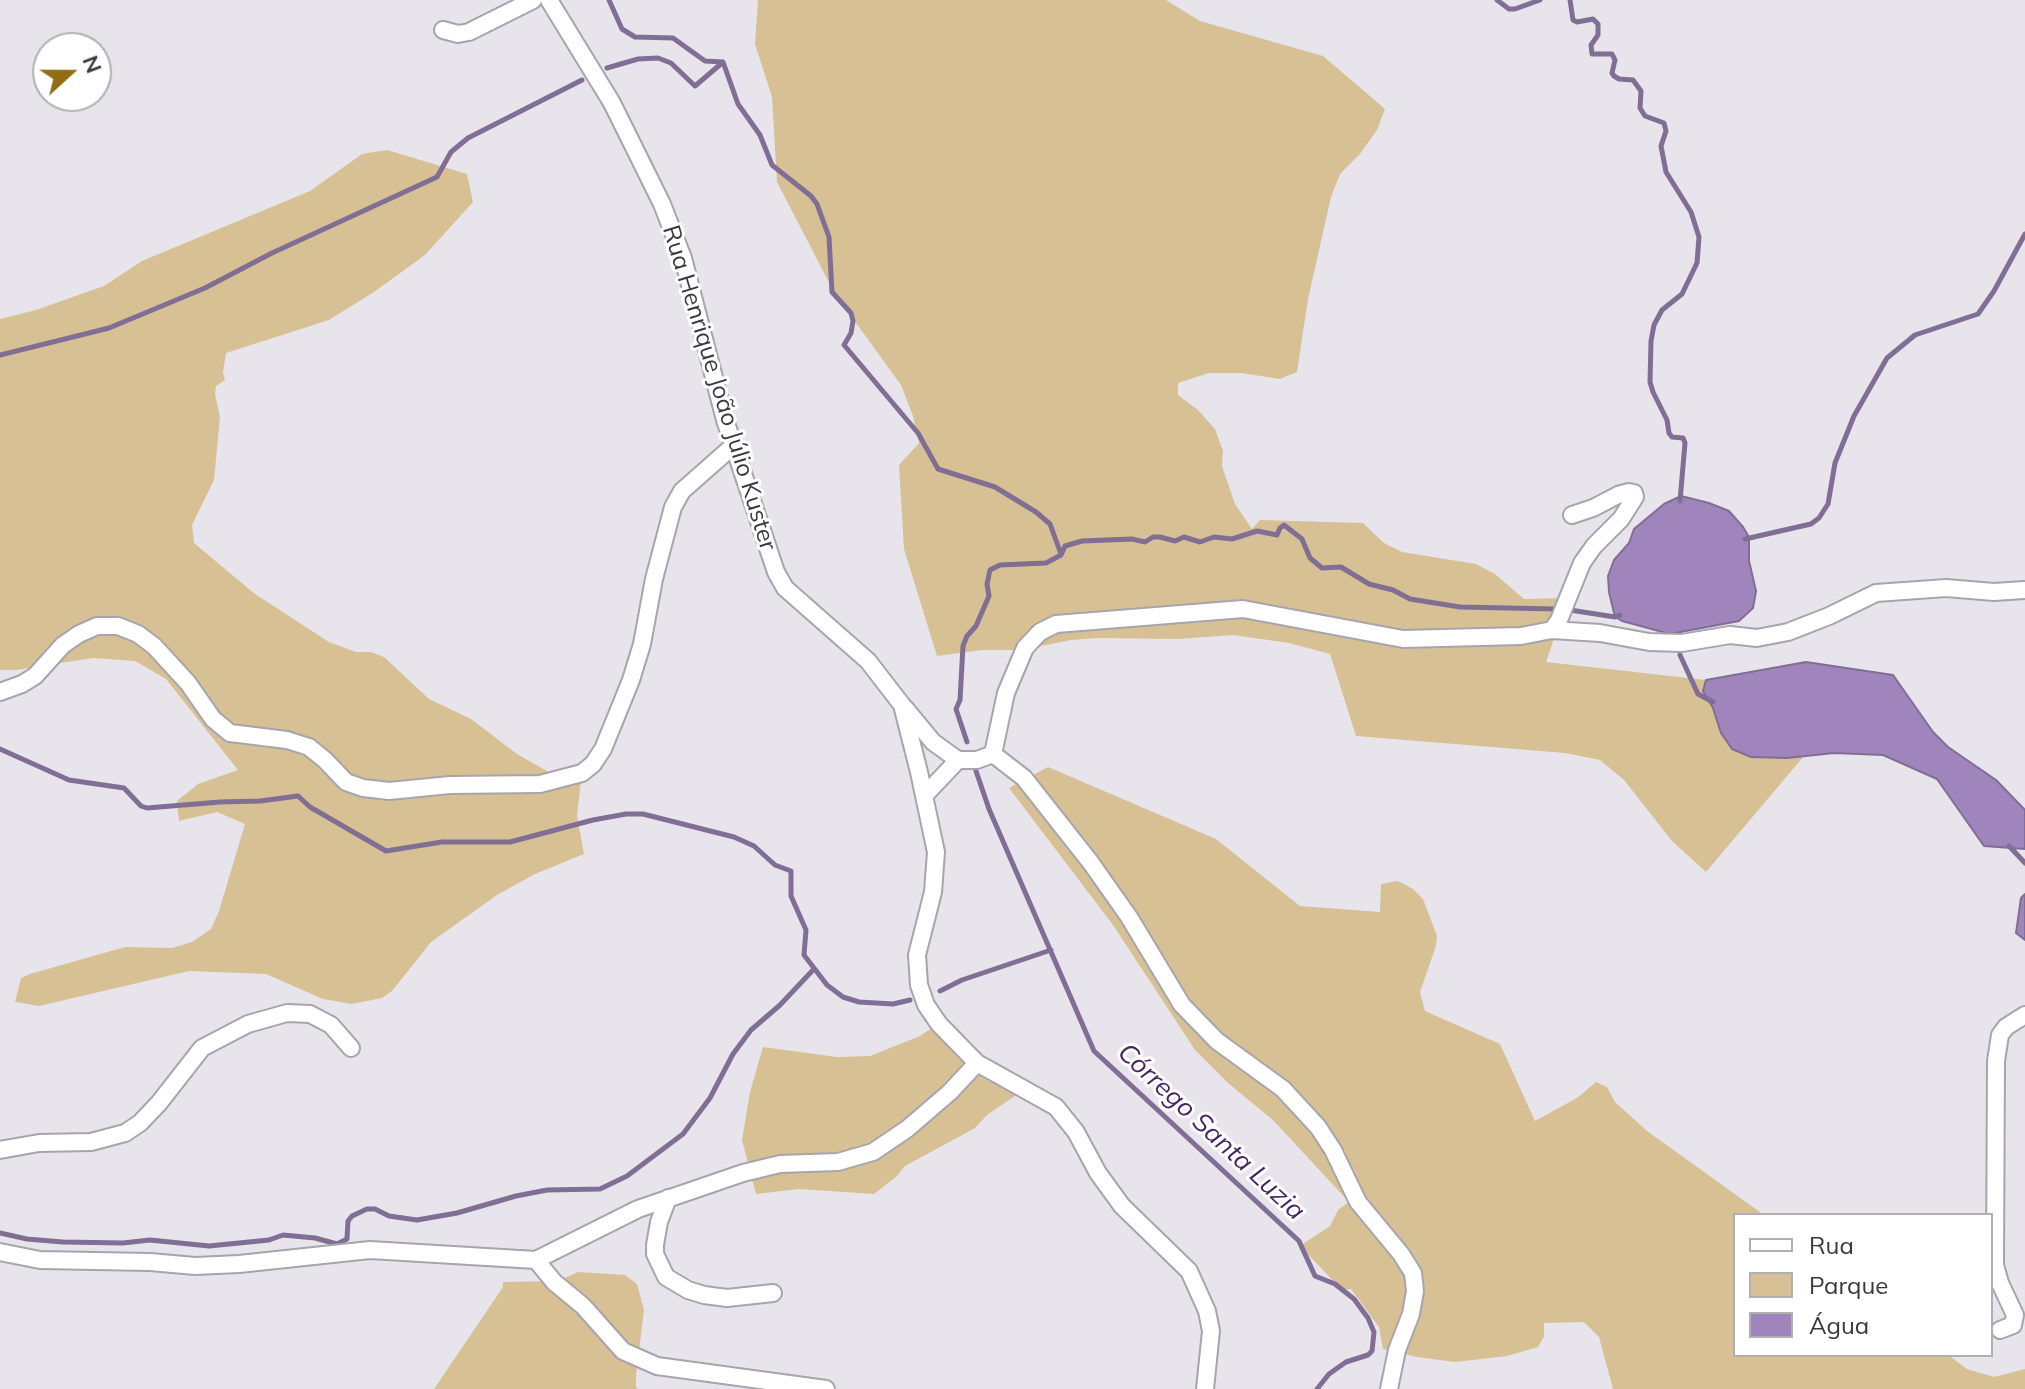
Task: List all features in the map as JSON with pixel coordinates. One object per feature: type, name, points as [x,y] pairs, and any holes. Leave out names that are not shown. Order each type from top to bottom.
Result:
[{"type":"street","points":[[443,30],[458,34],[469,32],[533,0]]},
{"type":"street","name":"Rua Henrique João Júlio Kuster","points":[[549,0],[618,115],[662,204],[683,258],[733,446],[762,537],[785,588],[868,661],[902,705],[936,852],[936,875],[917,955],[919,985],[926,1005],[939,1024],[977,1063],[1056,1107],[1076,1132],[1098,1173],[1122,1206],[1189,1271],[1207,1311],[1211,1331],[1205,1389]]},
{"type":"street","points":[[0,692],[35,676],[63,645],[79,634],[97,626],[118,626],[138,634],[154,646],[188,683],[213,719],[230,733],[287,740],[309,747],[346,782],[363,788],[389,791],[450,785],[540,784],[582,773],[603,749],[631,680],[673,507],[682,491],[733,446]]},
{"type":"street","points":[[1552,630],[1582,563],[1621,519],[1635,497],[1634,493],[1618,495],[1572,515]]},
{"type":"street","points":[[993,754],[1000,712],[1018,659],[1033,638],[1056,624],[1243,609],[1403,639],[1476,639],[1552,630],[1600,633],[1665,644],[1730,635],[1757,638],[1807,625],[1876,593],[1946,588],[1994,592],[2025,590]]},
{"type":"street","points":[[902,705],[933,742],[958,760],[977,760],[993,754]]},
{"type":"street","points":[[993,754],[1024,778],[1091,863],[1129,917],[1164,980],[1182,1005],[1217,1041],[1283,1089],[1318,1127],[1333,1150],[1358,1202],[1413,1273],[1415,1291],[1411,1314],[1397,1350],[1389,1389]]},
{"type":"street","points":[[924,796],[958,760]]},
{"type":"street","points":[[0,1150],[39,1143],[91,1142],[125,1133],[140,1123],[159,1103],[202,1048],[248,1024],[287,1013],[310,1014],[331,1025],[351,1048]]},
{"type":"street","points":[[2000,1330],[2013,1325],[2015,1315],[1995,1265],[1996,1061],[2000,1035],[2006,1027],[2025,1015]]},
{"type":"street","points":[[0,1252],[40,1260],[195,1266],[278,1261],[370,1250],[536,1260],[638,1209],[755,1170],[780,1164],[838,1162],[873,1152],[907,1129],[950,1092],[977,1063]]},
{"type":"street","points":[[668,1198],[655,1245],[655,1254],[666,1277],[704,1295],[727,1298],[773,1293]]},
{"type":"street","points":[[536,1260],[623,1351],[673,1369],[826,1389]]},
{"type":"green space","points":[[758,0],[1166,0],[1200,21],[1323,56],[1385,109],[1377,130],[1360,154],[1340,174],[1331,197],[1308,299],[1297,372],[1280,379],[1241,373],[1209,373],[1178,383],[1178,395],[1198,410],[1215,429],[1223,451],[1222,466],[1235,504],[1252,529],[1260,520],[1363,523],[1384,543],[1402,552],[1476,564],[1495,574],[1524,599],[1568,598],[1546,662],[1706,680],[1703,691],[1713,708],[1721,733],[1751,757],[1804,756],[1706,872],[1672,841],[1624,780],[1600,760],[1565,753],[1356,736],[1330,654],[1289,643],[1233,635],[1178,639],[1098,638],[1021,650],[982,650],[937,656],[904,549],[899,465],[919,443],[913,416],[901,385],[835,294],[777,182],[772,97],[755,44]]},
{"type":"green space","points":[[387,150],[467,174],[473,202],[425,255],[329,320],[226,353],[225,380],[216,386],[215,394],[220,417],[214,480],[192,525],[194,543],[255,594],[329,642],[356,652],[371,652],[384,657],[429,699],[471,719],[517,754],[561,779],[581,781],[577,816],[584,854],[535,874],[497,895],[431,942],[392,991],[382,998],[352,1004],[323,999],[266,974],[189,971],[39,1006],[15,1002],[21,978],[30,974],[125,947],[172,948],[192,942],[211,929],[245,824],[217,812],[179,821],[177,801],[198,784],[238,770],[166,679],[135,661],[93,658],[0,670],[0,319],[104,286],[142,261],[310,191],[362,154]]},
{"type":"green space","points":[[1048,767],[1216,839],[1300,906],[1380,912],[1381,884],[1398,881],[1413,889],[1423,899],[1437,936],[1420,992],[1425,1011],[1500,1044],[1535,1121],[1577,1098],[1596,1082],[1607,1087],[1615,1102],[1647,1131],[1761,1213],[1733,1213],[1733,1357],[1951,1357],[1967,1369],[1994,1377],[2025,1369],[2025,1389],[1613,1389],[1599,1337],[1584,1322],[1544,1323],[1544,1337],[1538,1347],[1507,1356],[1455,1362],[1383,1349],[1379,1327],[1351,1289],[1342,1290],[1300,1246],[1330,1226],[1338,1210],[1349,1202],[1273,1120],[1228,1083],[1195,1050],[1113,925],[1009,788]]},
{"type":"green space","points":[[932,1028],[960,1060],[986,1080],[1018,1094],[987,1115],[975,1128],[905,1166],[874,1194],[799,1189],[756,1194],[742,1140],[750,1092],[763,1047],[837,1057],[870,1056]]},
{"type":"green space","points":[[578,1272],[625,1275],[637,1284],[644,1310],[636,1375],[638,1389],[434,1389],[503,1287],[503,1282],[559,1281]]},
{"type":"water","points":[[1681,496],[1729,511],[1743,527],[1749,537],[1749,561],[1756,591],[1753,608],[1739,621],[1670,634],[1615,617],[1608,576],[1614,560],[1629,543],[1634,529],[1664,504]]},
{"type":"water","points":[[1806,662],[1893,675],[1933,732],[1948,747],[1996,780],[2025,810],[2025,849],[1984,846],[1937,779],[1883,755],[1834,753],[1787,758],[1751,757],[1732,749],[1721,733],[1713,708],[1703,691],[1706,680]]},
{"type":"water","points":[[2025,894],[2025,940],[2016,933],[2021,898]]},
{"type":"waterway","points":[[609,0],[622,29],[635,37],[673,38],[705,61],[723,62]]},
{"type":"waterway","points":[[1497,0],[1509,9],[1540,0]]},
{"type":"waterway","points":[[1570,0],[1573,20],[1593,19],[1598,24],[1598,35],[1591,45],[1592,54],[1612,54],[1615,60],[1614,76],[1633,80],[1641,91],[1640,108],[1645,116],[1664,123],[1666,131],[1661,146],[1666,172],[1691,212],[1699,237],[1697,263],[1682,294],[1662,310],[1654,325],[1651,341],[1650,382],[1653,392],[1667,420],[1669,433],[1672,437],[1683,438],[1685,443],[1680,501]]},
{"type":"waterway","points":[[607,68],[638,59],[658,58],[671,63],[695,86],[722,63]]},
{"type":"waterway","points":[[723,62],[738,104],[760,135],[772,165],[817,204],[829,237],[832,292],[851,313],[853,321],[844,345],[918,433],[938,469],[995,487],[1036,512],[1050,524],[1061,554]]},
{"type":"waterway","points":[[0,355],[109,328],[205,288],[272,253],[437,177],[451,152],[468,138],[582,80]]},
{"type":"waterway","points":[[1745,539],[1811,524],[1819,518],[1828,504],[1835,463],[1854,416],[1887,358],[1915,335],[1978,314],[2025,234]]},
{"type":"waterway","name":"Córrego Santa Luzia","points":[[967,742],[956,709],[960,700],[963,646],[989,596],[987,584],[990,570],[1000,565],[1046,563],[1061,555],[1065,546],[1082,541],[1132,539],[1145,542],[1153,537],[1175,541],[1184,537],[1200,542],[1214,537],[1232,539],[1257,531],[1277,535],[1284,525],[1302,539],[1310,558],[1322,568],[1341,567],[1369,584],[1393,590],[1410,599],[1460,607],[1555,609]]},
{"type":"waterway","name":"Córrego Santa Luzia","points":[[1570,610],[1615,617],[1620,615]]},
{"type":"waterway","name":"Córrego Santa Luzia","points":[[1680,655],[1698,694],[1713,702]]},
{"type":"waterway","points":[[0,749],[69,780],[124,788],[141,806],[147,808],[298,796],[310,807],[386,851],[442,842],[510,842],[626,814],[643,814],[734,837],[754,846],[775,865],[791,871],[791,896],[806,930],[804,955],[827,985],[843,997],[859,1002],[893,1004],[910,1000]]},
{"type":"waterway","name":"Córrego Santa Luzia","points":[[976,771],[989,809],[1094,1051],[1299,1241],[1315,1276],[1335,1284],[1354,1299],[1368,1318],[1374,1332],[1372,1351],[1346,1362],[1329,1374],[1317,1389]]},
{"type":"waterway","name":"Córrego Santa Luzia","points":[[2009,846],[2025,863]]},
{"type":"waterway","points":[[940,991],[962,980],[1051,950]]},
{"type":"waterway","points":[[0,1233],[63,1242],[150,1240],[209,1246],[269,1240],[283,1235],[337,1244],[347,1239],[348,1221],[352,1216],[367,1209],[417,1220],[547,1190],[600,1189],[627,1176],[683,1134],[710,1098],[733,1054],[751,1030],[813,970]]}]
